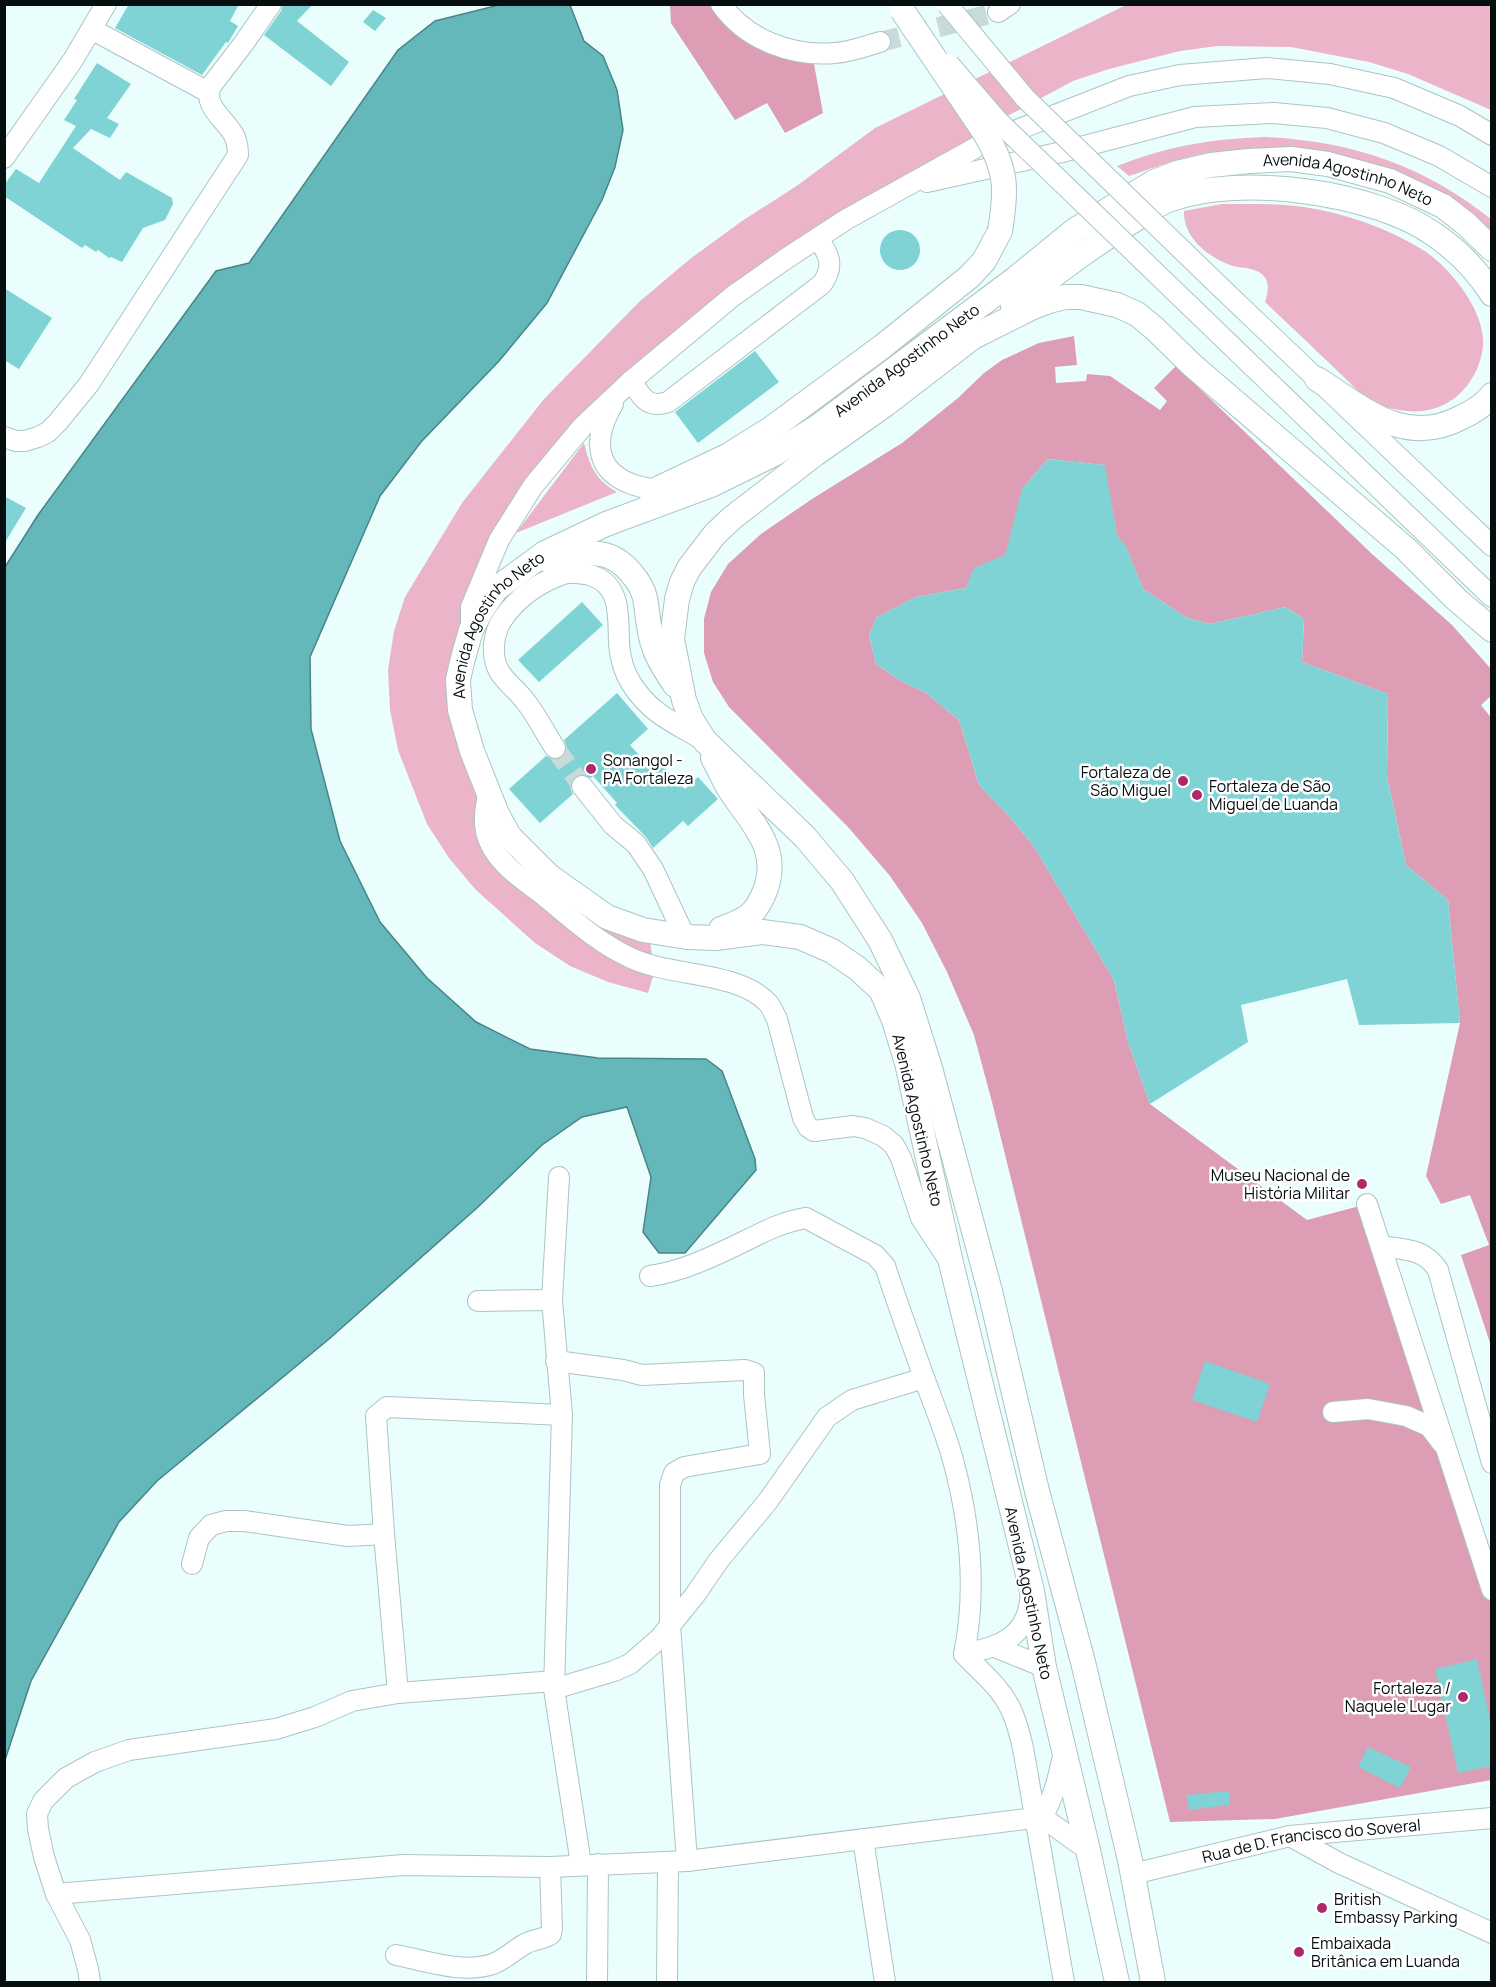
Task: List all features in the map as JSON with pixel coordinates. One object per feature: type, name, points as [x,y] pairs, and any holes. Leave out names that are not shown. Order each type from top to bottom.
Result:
[{"type":"main road","points":[[496,589],[515,564],[543,546],[729,455],[772,428],[883,346],[969,277],[984,261],[1000,231],[1005,201],[1002,167],[985,133],[900,7]]},
{"type":"main road","name":"Avenida Agostinho Neto","points":[[1117,1983],[1044,1667],[1032,1591],[951,1263],[907,1063],[894,1020],[881,990],[832,951],[800,937],[762,932],[715,938],[686,937],[643,930],[607,917],[549,876],[509,836],[497,814],[466,733],[458,694],[460,671],[471,630],[496,589],[545,553],[606,524],[745,470],[816,428],[1015,279],[1075,231],[1154,182],[1177,173],[1211,165],[1249,161],[1291,159],[1328,164],[1390,182],[1443,206],[1465,223],[1491,249]]},
{"type":"main road","points":[[973,337],[1095,244],[1169,199],[1223,188],[1289,189],[1329,195],[1401,216],[1434,233],[1460,254],[1479,275],[1491,294]]},
{"type":"main road","name":"Avenida Agostinho Neto","points":[[1154,1983],[1133,1875],[1083,1662],[1037,1491],[990,1291],[930,1068],[908,998],[880,940],[836,873],[805,837],[705,741],[691,719],[684,700],[672,639],[673,621],[682,582],[705,545],[732,518],[814,454],[886,404],[973,337],[1033,307],[1065,297],[1097,299],[1137,314],[1406,549],[1484,624]]},
{"type":"main road","points":[[1317,379],[1384,421],[1416,429],[1435,427],[1455,421],[1472,412],[1491,395]]},
{"type":"main road","points":[[496,589],[551,562],[569,556],[604,554],[624,564],[639,582],[645,597],[649,632],[656,652],[684,700]]},
{"type":"main road","points":[[686,937],[723,928],[751,916],[760,903],[771,877],[770,856],[758,830],[728,787],[705,741]]},
{"type":"street","points":[[4,158],[93,30],[106,4]]},
{"type":"street","points":[[4,437],[16,441],[38,438],[58,422],[89,384],[238,155],[238,143],[211,105],[208,92],[271,4]]},
{"type":"street","points":[[722,4],[744,27],[767,43],[788,50],[835,53],[880,42]]},
{"type":"street","points":[[946,4],[1025,98],[1491,546]]},
{"type":"street","points":[[900,7],[998,121],[1491,597]]},
{"type":"street","points":[[93,30],[208,92]]},
{"type":"street","points":[[471,630],[471,607],[499,540],[533,486],[575,435],[631,381],[733,296],[847,219],[960,155],[1005,134],[1129,86],[1180,75],[1267,68],[1330,74],[1394,88],[1460,116],[1491,135]]},
{"type":"street","points":[[906,187],[1062,152],[1195,117],[1274,113],[1327,118],[1384,133],[1439,156],[1491,187]]},
{"type":"street","points":[[631,381],[643,399],[651,404],[659,405],[668,402],[822,284],[829,274],[830,262],[818,238]]},
{"type":"street","points":[[631,381],[607,415],[598,442],[608,467],[618,478],[631,484],[657,490]]},
{"type":"street","points":[[555,748],[525,701],[497,670],[494,653],[495,635],[502,620],[523,597],[537,586],[571,572],[595,577],[609,587],[618,609],[619,646],[624,667],[638,693],[653,710],[705,741]]},
{"type":"street","points":[[1484,624],[1491,638]]},
{"type":"street","points":[[582,786],[613,825],[636,844],[653,869],[686,937]]},
{"type":"street","points":[[489,790],[484,817],[492,848],[513,871],[587,931],[631,959],[659,968],[737,984],[759,995],[770,1005],[777,1019],[803,1118],[808,1127],[814,1131],[853,1126],[863,1127],[883,1136],[894,1145],[901,1158],[921,1218],[951,1263]]},
{"type":"street","points":[[559,1177],[552,1300],[562,1414],[554,1685],[590,1864],[597,1983]]},
{"type":"street","points":[[1368,1203],[1491,1590]]},
{"type":"street","points":[[650,1276],[681,1270],[774,1227],[806,1218],[875,1255],[885,1266],[952,1458],[964,1506],[969,1541],[971,1591],[969,1628],[964,1654]]},
{"type":"street","points":[[1381,1246],[1421,1253],[1431,1259],[1438,1270],[1491,1463]]},
{"type":"street","points":[[478,1301],[552,1300]]},
{"type":"street","points":[[556,1361],[623,1370],[642,1375],[745,1370],[754,1373],[760,1454]]},
{"type":"street","points":[[90,1983],[80,1940],[56,1894],[38,1829],[37,1814],[43,1801],[66,1778],[94,1762],[129,1750],[276,1730],[352,1701],[398,1693],[554,1685],[614,1671],[630,1664],[660,1638],[695,1595],[719,1560],[768,1501],[827,1416],[852,1400],[924,1378]]},
{"type":"street","points":[[398,1693],[376,1416],[387,1407],[562,1414]]},
{"type":"street","points":[[1333,1412],[1368,1409],[1406,1416],[1429,1426],[1446,1449]]},
{"type":"street","points":[[667,1983],[677,1862],[669,1625],[670,1485],[674,1473],[684,1467],[760,1454],[789,1472]]},
{"type":"street","points":[[192,1564],[199,1539],[212,1525],[226,1521],[244,1521],[348,1536],[384,1534]]},
{"type":"street","points":[[964,1654],[995,1647],[1016,1633],[1026,1618],[1032,1591]]},
{"type":"street","points":[[995,1647],[1044,1667]]},
{"type":"street","points":[[964,1654],[998,1688],[1017,1722],[1038,1817],[1064,1983]]},
{"type":"street","points":[[1038,1817],[1050,1803],[1064,1750]]},
{"type":"street","points":[[56,1894],[403,1865],[550,1867],[677,1862],[1038,1817],[1088,1850]]},
{"type":"street","name":"Rua de D. Francisco do Soveral","points":[[1133,1875],[1290,1836],[1491,1818]]},
{"type":"street","points":[[1290,1836],[1339,1863],[1491,1933]]},
{"type":"street","points":[[863,1839],[885,1983]]},
{"type":"street","points":[[396,1955],[464,1968],[478,1968],[495,1964],[530,1941],[551,1935],[550,1867]]},
{"type":"shaded area","points":[[670,5],[721,5],[744,27],[812,53],[823,113],[785,133],[767,103],[735,120],[671,23]]},
{"type":"shaded area","points":[[1126,5],[1491,5],[1491,110],[1408,74],[1369,62],[1291,47],[1217,46],[1180,51],[1109,69],[1073,81],[998,121],[907,187],[847,219],[630,383],[516,511],[461,662],[480,770],[549,876],[649,931],[654,973],[648,993],[608,982],[570,966],[535,943],[475,889],[449,858],[427,824],[398,750],[390,710],[388,670],[394,631],[405,597],[462,503],[544,399],[639,302],[690,259],[742,221],[798,185],[875,128]]},
{"type":"shaded area","points":[[1265,137],[1297,139],[1356,150],[1412,170],[1465,200],[1491,219],[1491,238],[1469,217],[1266,149],[1205,153],[1129,176],[1117,166],[1154,153],[1190,145]]},
{"type":"shaded area","points":[[1222,204],[1284,205],[1335,213],[1365,222],[1423,250],[1455,279],[1479,319],[1483,346],[1481,357],[1466,387],[1449,402],[1421,411],[1394,409],[1367,399],[1265,302],[1268,286],[1262,274],[1215,258],[1199,246],[1193,238],[1185,221],[1184,211]]},
{"type":"shaded area","points":[[1074,336],[1077,365],[1055,367],[1056,383],[1086,381],[1087,374],[1110,376],[1160,410],[1167,401],[1154,388],[1176,366],[1372,554],[1452,625],[1491,669],[1491,696],[1481,705],[1492,719],[1491,1346],[1461,1255],[1489,1245],[1470,1195],[1441,1204],[1426,1176],[1460,1023],[1448,900],[1406,865],[1387,777],[1388,694],[1302,662],[1304,619],[1286,607],[1210,624],[1187,618],[1143,589],[1125,545],[1117,536],[1104,465],[1048,459],[1022,489],[1018,534],[1002,561],[975,568],[966,588],[916,597],[877,617],[869,635],[876,664],[901,681],[926,693],[959,720],[979,785],[1033,845],[1114,980],[1128,1042],[1150,1104],[1307,1220],[1367,1204],[1491,1590],[1491,1780],[1275,1819],[1170,1822],[974,1035],[947,972],[922,923],[890,876],[848,827],[729,707],[713,682],[704,653],[704,619],[711,592],[728,564],[761,534],[902,443],[1002,360],[1039,343]]},
{"type":"shaded area","points":[[584,443],[599,478],[617,492],[516,533]]},
{"type":"water","points":[[503,4],[570,5],[584,41],[603,56],[617,90],[623,130],[615,167],[602,200],[547,303],[499,361],[421,442],[380,496],[310,657],[311,729],[340,841],[380,922],[427,978],[476,1022],[530,1049],[598,1058],[706,1059],[722,1071],[755,1159],[756,1170],[685,1253],[659,1253],[643,1232],[651,1177],[627,1107],[582,1117],[542,1145],[478,1207],[329,1339],[157,1481],[119,1522],[31,1681],[5,1760],[5,567],[38,515],[216,271],[249,263],[398,50],[435,21]]},
{"type":"building","points":[[129,4],[239,4],[230,21],[238,26],[228,43],[226,42],[202,75],[115,28]]},
{"type":"building","points":[[283,4],[313,4],[297,21],[349,62],[331,86],[264,35],[281,11]]},
{"type":"building","points":[[373,10],[386,18],[375,31],[363,22]]},
{"type":"building","points":[[97,63],[131,84],[107,118],[119,124],[110,138],[91,129],[73,148],[120,180],[126,172],[172,198],[173,204],[165,220],[143,228],[122,262],[85,245],[82,248],[4,196],[4,185],[16,169],[39,183],[76,126],[64,120],[77,100],[74,99]]},
{"type":"building","points":[[900,230],[914,236],[920,250],[914,264],[900,270],[886,264],[880,250],[886,236]]},
{"type":"building","points":[[4,288],[52,318],[19,369],[4,360]]},
{"type":"building","points":[[755,351],[779,382],[698,443],[675,412]]},
{"type":"building","name":"Fortaleza de São Miguel","points":[[1048,459],[1105,465],[1117,536],[1125,544],[1143,589],[1187,618],[1210,624],[1286,607],[1304,619],[1302,662],[1388,694],[1387,777],[1406,865],[1448,900],[1460,1023],[1359,1025],[1347,979],[1241,1005],[1248,1042],[1150,1104],[1128,1042],[1114,980],[1033,845],[979,785],[959,720],[926,693],[901,681],[876,664],[869,635],[877,617],[916,597],[966,588],[974,568],[1005,555],[1022,489]]},
{"type":"building","points":[[4,496],[26,508],[4,544]]},
{"type":"building","points":[[582,602],[603,625],[539,682],[518,660]]},
{"type":"building","name":"Sonangol - PA Fortaleza","points":[[617,693],[648,729],[630,745],[655,773],[663,766],[685,789],[698,777],[718,799],[688,826],[683,821],[653,848],[593,776],[591,778],[581,774],[574,777],[570,787],[573,794],[540,823],[509,789],[546,756],[555,760],[562,758],[567,748],[564,740]]},
{"type":"building","points":[[1205,1361],[1270,1384],[1257,1422],[1192,1400]]},
{"type":"building","name":"Fortaleza / Naquele Lugar","points":[[1477,1659],[1491,1725],[1491,1766],[1458,1773],[1435,1669]]},
{"type":"building","points":[[1368,1747],[1411,1767],[1400,1788],[1358,1767]]},
{"type":"building","points":[[1229,1791],[1229,1805],[1189,1810],[1186,1795]]},
{"type":"tunnel","points":[[880,42],[998,12]]},
{"type":"tunnel","points":[[555,748],[582,786]]},
{"type":"place","name":"Sonangol - PA Fortaleza","points":[[591,769]]},
{"type":"place","name":"Fortaleza de São Miguel","points":[[1183,781]]},
{"type":"place","name":"Fortaleza de São Miguel de Luanda","points":[[1197,795]]},
{"type":"place","name":"Museu Nacional de História Militar","points":[[1362,1184]]},
{"type":"place","name":"Fortaleza / Naquele Lugar","points":[[1463,1697]]},
{"type":"place","name":"British Embassy Parking","points":[[1322,1908]]},
{"type":"place","name":"Embaixada Britânica em Luanda","points":[[1299,1952]]}]
